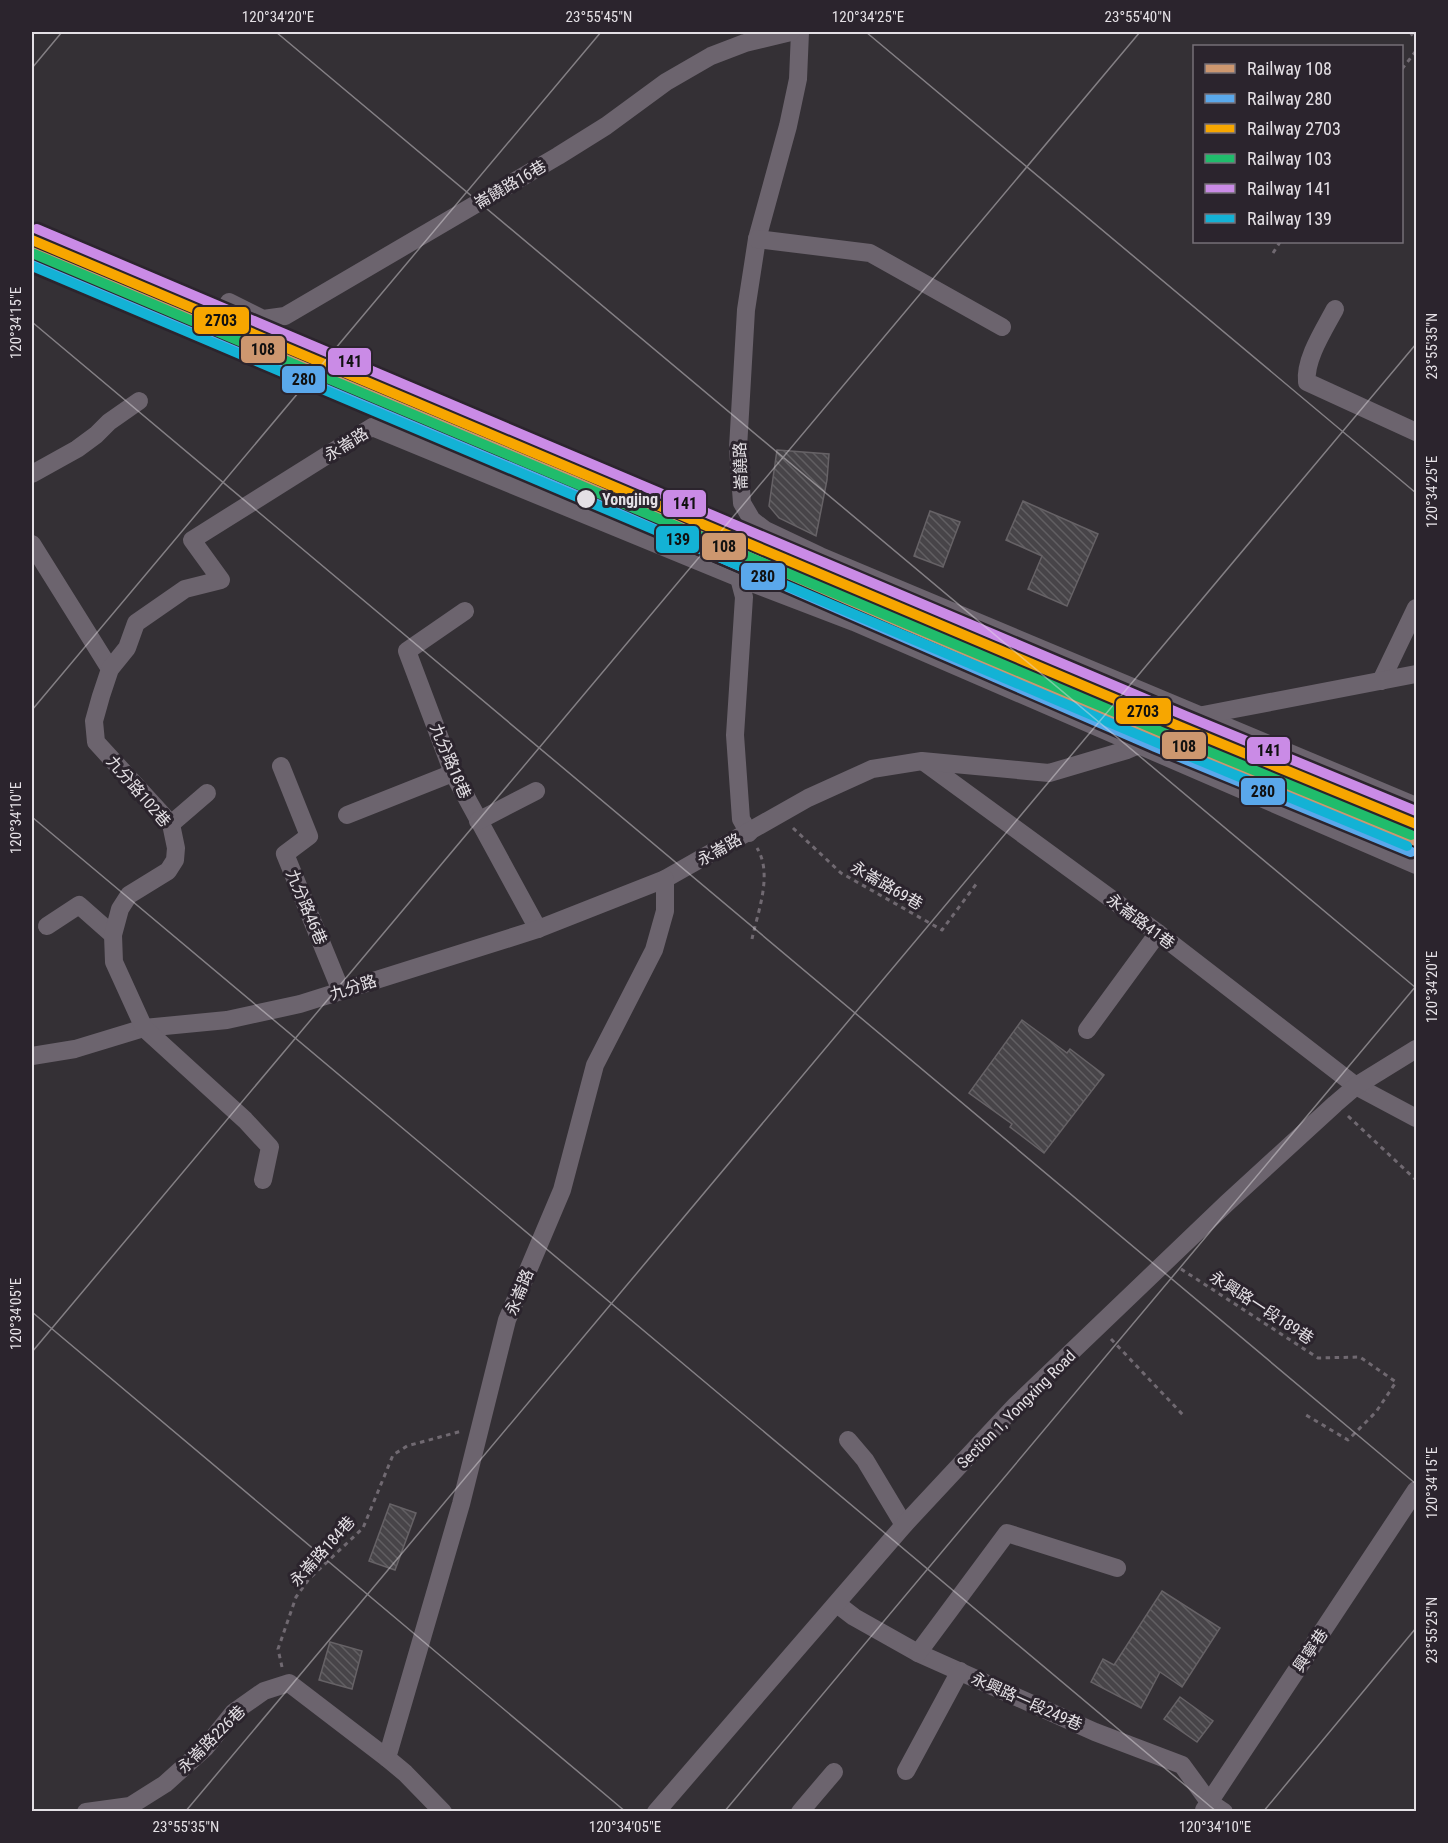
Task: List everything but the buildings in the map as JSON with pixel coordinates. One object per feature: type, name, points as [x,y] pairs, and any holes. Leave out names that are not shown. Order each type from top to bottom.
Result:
[{"type":"street","name":"崙饒路16巷","points":[[229,302],[263,319],[285,316],[558,156],[606,126],[666,82],[711,56],[745,43],[791,32]]},
{"type":"street","name":"崙饒路","points":[[800,32],[798,78],[788,126],[757,239],[746,310],[738,448],[742,503],[752,520],[765,530],[820,556],[1416,806]]},
{"type":"street","points":[[757,239],[870,254],[1002,327]]},
{"type":"street","points":[[1335,309],[1309,364],[1306,372],[1307,382],[1416,432]]},
{"type":"street","points":[[32,474],[78,449],[109,422],[139,401]]},
{"type":"street","name":"永崙路","points":[[110,669],[127,648],[136,623],[185,589],[221,580],[192,540],[372,427],[739,578],[744,597],[735,735],[741,819],[749,833],[665,879],[665,911],[654,950],[595,1065],[562,1190],[507,1320],[452,1536],[387,1758]]},
{"type":"street","points":[[32,544],[110,669]]},
{"type":"street","points":[[739,578],[854,622],[1416,866]]},
{"type":"street","points":[[1381,681],[1416,608]]},
{"type":"street","name":"九分路18巷","points":[[465,611],[407,651],[453,773],[538,929]]},
{"type":"street","name":"九分路102巷","points":[[110,669],[94,722],[96,742],[171,824],[176,848],[175,860],[168,871],[129,895],[120,909],[113,935],[114,962],[144,1028]]},
{"type":"street","points":[[749,833],[808,798],[872,769],[922,761],[1049,773],[1127,750],[1203,715],[1416,674]]},
{"type":"street","name":"永崙路41巷","points":[[922,761],[1158,933],[1356,1086],[1416,1118]]},
{"type":"street","name":"九分路46巷","points":[[281,766],[309,836],[285,854],[341,991]]},
{"type":"street","points":[[347,815],[453,773]]},
{"type":"street","points":[[478,821],[536,791]]},
{"type":"street","points":[[171,824],[207,793]]},
{"type":"street","name":"九分路","points":[[32,1056],[75,1049],[144,1028],[227,1020],[300,1004],[538,929],[665,879]]},
{"type":"street","points":[[47,926],[79,905],[113,935]]},
{"type":"street","points":[[1087,1030],[1158,933]]},
{"type":"street","points":[[144,1028],[245,1120],[270,1147],[263,1180]]},
{"type":"street","name":"Section 1, Yongxing Road","points":[[661,1810],[904,1525],[1016,1405],[1227,1203],[1335,1104],[1356,1086],[1416,1049]]},
{"type":"street","points":[[848,1440],[865,1460],[904,1525]]},
{"type":"street","name":"興寧巷","points":[[1212,1808],[1416,1490]]},
{"type":"street","points":[[918,1653],[1007,1533],[1116,1568]]},
{"type":"street","name":"永興路一段249巷","points":[[837,1604],[854,1617],[918,1653],[1095,1732],[1182,1765],[1212,1808]]},
{"type":"street","points":[[906,1771],[960,1671]]},
{"type":"street","points":[[290,1683],[405,1773],[443,1812]]},
{"type":"street","name":"永崙路226巷","points":[[86,1812],[130,1806],[165,1784],[205,1748],[234,1712],[264,1691],[290,1683]]},
{"type":"street","points":[[800,1812],[834,1772]]},
{"type":"path","points":[[1410,32],[1416,40]]},
{"type":"path","points":[[1403,67],[1416,51]]},
{"type":"path","points":[[1273,253],[1279,243]]},
{"type":"path","points":[[574,495],[589,461],[629,478]]},
{"type":"path","name":"永崙路69巷","points":[[779,816],[841,873],[942,930],[978,883]]},
{"type":"path","points":[[749,833],[763,858],[764,887],[752,939]]},
{"type":"path","points":[[1335,1104],[1416,1180]]},
{"type":"path","name":"永興路一段189巷","points":[[1168,1260],[1318,1358],[1360,1358],[1396,1382],[1376,1412],[1348,1440],[1306,1415]]},
{"type":"path","points":[[1099,1326],[1184,1416]]},
{"type":"path","name":"永崙路184巷","points":[[290,1683],[283,1671],[278,1649],[296,1597],[309,1579],[363,1528],[393,1455],[407,1446],[479,1427]]},
{"type":"rail line","name":"141","points":[[37,229],[1186,716],[1416,811]]},
{"type":"rail line","name":"2703","points":[[32,240],[1181,727],[1416,824]]},
{"type":"rail line","name":"108","points":[[32,252],[577,482],[1160,736],[1416,841]]},
{"type":"rail line","name":"103","points":[[32,253],[1176,738],[1411,835]]},
{"type":"rail line","name":"280","points":[[32,265],[572,493],[1155,747],[1411,852]]},
{"type":"rail line","name":"139","points":[[32,266],[1172,749],[1407,846]]},
{"type":"place","name":"Yongjing","points":[[586,499]]}]
